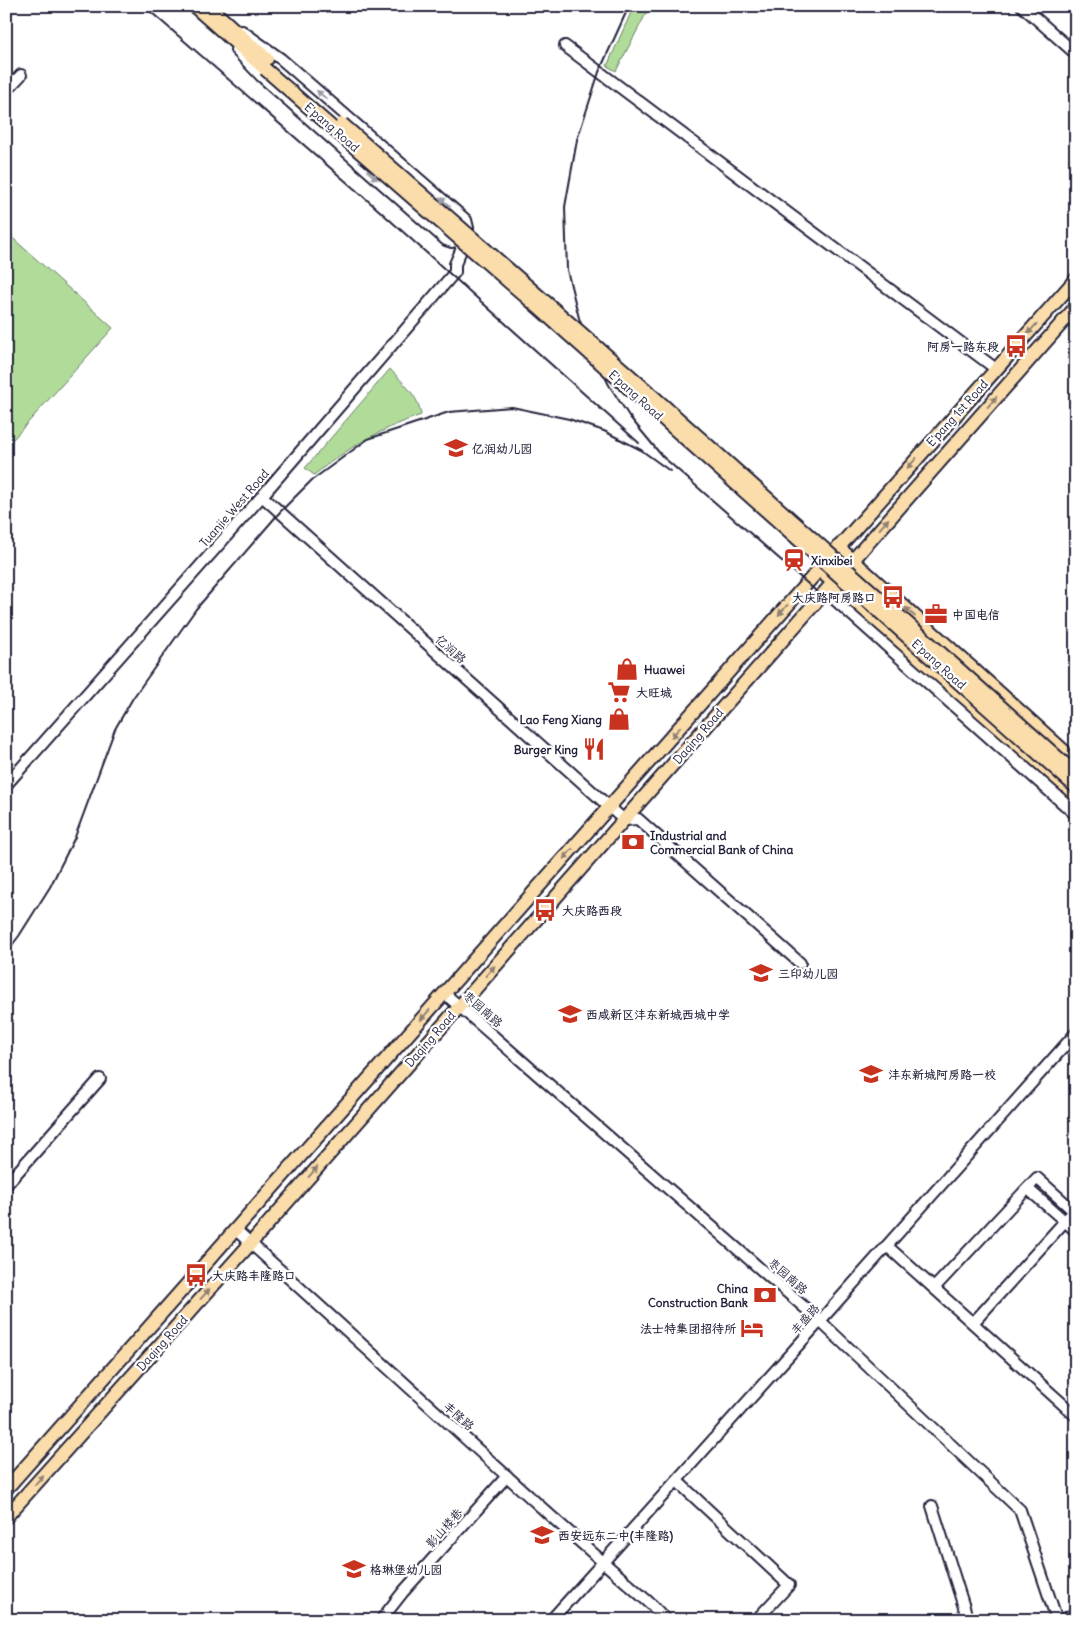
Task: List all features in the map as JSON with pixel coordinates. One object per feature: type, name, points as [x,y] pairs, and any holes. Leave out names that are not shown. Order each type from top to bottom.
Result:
[{"type":"main road","name":"E'pang Road","points":[[194,6],[212,14],[1076,787]]},
{"type":"main road","name":"E'pang Road","points":[[268,65],[637,382],[1076,774]]},
{"type":"main road","name":"E'pang 1st Road","points":[[838,547],[1076,279]]},
{"type":"main road","points":[[1066,291],[1076,300]]},
{"type":"main road","name":"E'pang 1st Road","points":[[852,560],[1076,307]]},
{"type":"main road","points":[[1045,314],[1059,326]]},
{"type":"main road","name":"E'pang Road","points":[[838,547],[1076,762]]},
{"type":"main road","name":"Daqing Road","points":[[6,1489],[610,808],[838,547]]},
{"type":"main road","name":"Daqing Road","points":[[6,1517],[251,1243],[852,560]]},
{"type":"main road","name":"E'pang Road","points":[[819,569],[1076,795]]},
{"type":"street","points":[[1022,6],[1076,54]]},
{"type":"street","points":[[212,14],[256,40],[281,59],[466,220],[468,228],[463,236],[452,242],[446,240],[424,221],[245,60],[212,14]]},
{"type":"street","points":[[565,46],[996,369]]},
{"type":"street","points":[[6,91],[21,75]]},
{"type":"street","name":"Tuanjie West Road","points":[[6,785],[262,496],[455,272],[455,264],[462,248],[457,239]]},
{"type":"street","name":"亿润路","points":[[262,496],[624,820]]},
{"type":"street","points":[[624,820],[638,818],[800,963]]},
{"type":"street","name":"枣园南路","points":[[444,993],[820,1321],[1020,1510],[1057,1620]]},
{"type":"street","name":"丰盛路","points":[[551,1620],[1076,1033]]},
{"type":"street","points":[[6,1185],[100,1079]]},
{"type":"street","points":[[934,1288],[1038,1178],[1075,1212],[973,1323]]},
{"type":"street","points":[[1028,1189],[1076,1231]]},
{"type":"street","name":"丰隆路","points":[[236,1230],[652,1605],[666,1620]]},
{"type":"street","points":[[887,1246],[1076,1416]]},
{"type":"street","name":"影山楼巷","points":[[381,1620],[403,1592],[507,1476]]},
{"type":"street","points":[[677,1481],[789,1585],[760,1616],[762,1620]]},
{"type":"street","points":[[932,1506],[968,1620]]},
{"type":"street","points":[[1064,1620],[1076,1614]]},
{"type":"green space","points":[[634,6],[650,6],[616,71],[607,66]]},
{"type":"green space","points":[[6,232],[113,328],[6,447]]},
{"type":"green space","points":[[390,369],[414,396],[421,415],[392,426],[365,440],[339,456],[314,475],[305,468]]},
{"type":"railway","points":[[144,6],[373,205],[639,443]]},
{"type":"railway","points":[[629,6],[599,72],[577,140],[565,207],[567,270],[579,318],[589,345],[609,385],[629,416],[662,456],[1076,823]]},
{"type":"railway","points":[[6,953],[50,887],[75,837],[115,729],[133,698],[196,609],[280,512],[312,480],[368,439],[449,412],[512,407],[569,419],[604,431],[641,450],[670,471]]},
{"type":"place","name":"阿房一路东段","points":[[1016,346]]},
{"type":"place","name":"亿润幼儿园","points":[[456,448]]},
{"type":"place","name":"Xinxibei","points":[[794,560]]},
{"type":"place","name":"大庆路阿房路口","points":[[893,597]]},
{"type":"place","name":"中国电信","points":[[936,614]]},
{"type":"place","name":"Huawei","points":[[627,669]]},
{"type":"place","name":"大旺城","points":[[619,692]]},
{"type":"place","name":"Lao Feng Xiang","points":[[619,719]]},
{"type":"place","name":"Burger King","points":[[594,749]]},
{"type":"place","name":"Industrial and Commercial Bank of China","points":[[633,842]]},
{"type":"place","name":"大庆路西段","points":[[545,910]]},
{"type":"place","name":"三印幼儿园","points":[[761,973]]},
{"type":"place","name":"西咸新区沣东新城西城中学","points":[[570,1014]]},
{"type":"place","name":"沣东新城阿房路一校","points":[[871,1074]]},
{"type":"place","name":"大庆路丰隆路口","points":[[196,1275]]},
{"type":"place","name":"China Construction Bank","points":[[765,1295]]},
{"type":"place","name":"法士特集团招待所","points":[[752,1328]]},
{"type":"place","name":"西安远东二中(丰隆路)","points":[[542,1535]]},
{"type":"place","name":"格琳堡幼儿园","points":[[354,1569]]}]
